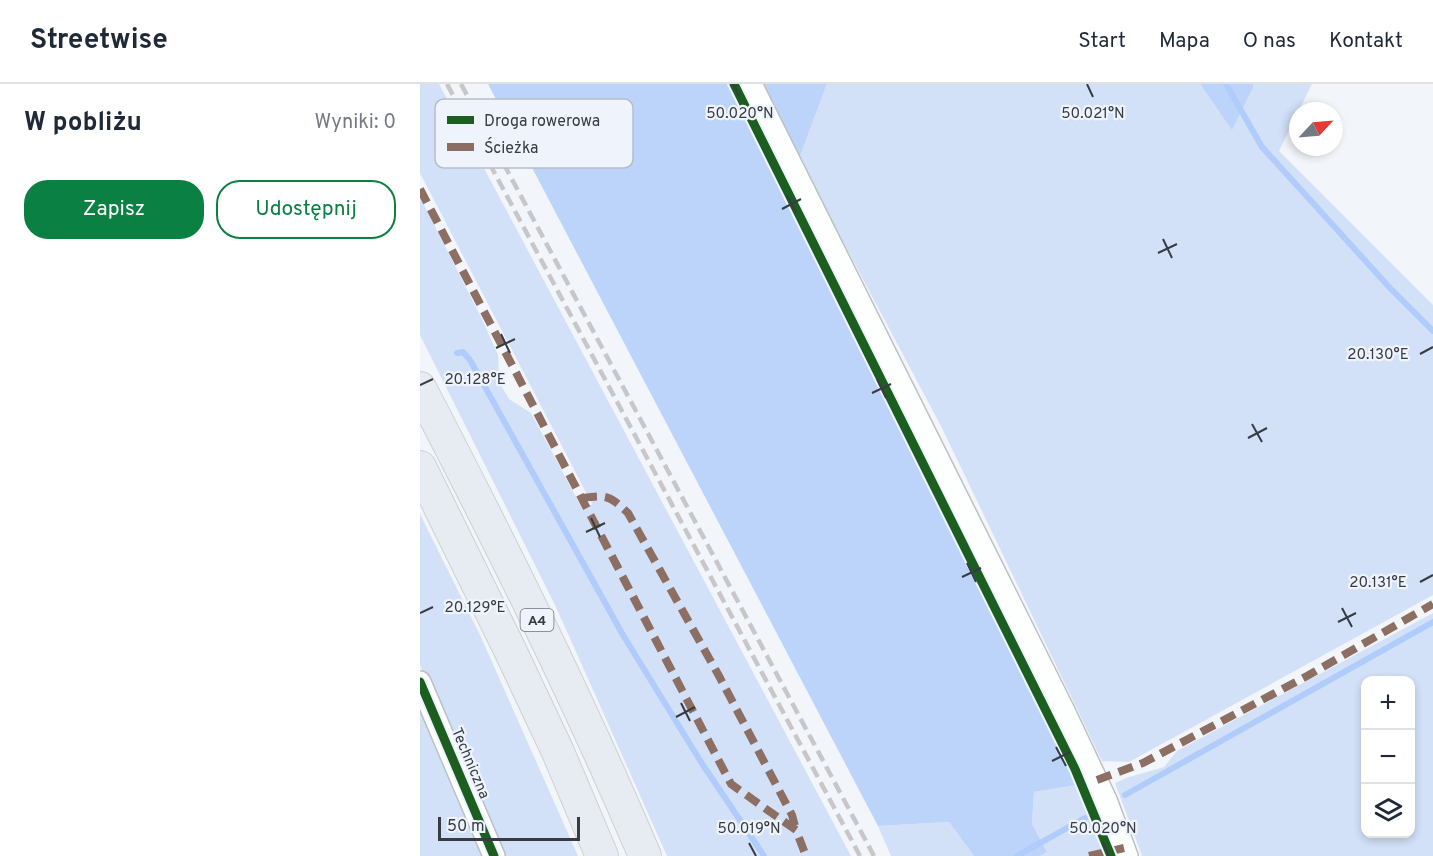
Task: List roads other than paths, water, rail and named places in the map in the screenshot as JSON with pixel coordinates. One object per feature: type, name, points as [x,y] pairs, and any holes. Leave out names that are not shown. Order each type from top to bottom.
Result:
[{"type":"highway","name":"A4","points":[[420,388],[534,613],[585,720],[645,856]]},
{"type":"highway","name":"A4","points":[[420,467],[515,660],[558,752],[602,856]]},
{"type":"street","points":[[751,84],[1068,721],[1106,800],[1127,856]]},
{"type":"street","name":"Techniczna","points":[[420,682],[494,856]]},
{"type":"waterway","points":[[1226,84],[1262,147],[1390,288],[1433,331]]},
{"type":"waterway","points":[[457,353],[463,352],[470,360],[623,635],[701,762],[764,856]]},
{"type":"waterway","points":[[1125,795],[1433,622]]},
{"type":"waterway","points":[[1017,856],[1085,818]]},
{"type":"railway","points":[[447,84],[455,99]]},
{"type":"railway","points":[[461,84],[469,99]]},
{"type":"railway","points":[[492,168],[860,856]]},
{"type":"railway","points":[[506,168],[874,856]]}]
